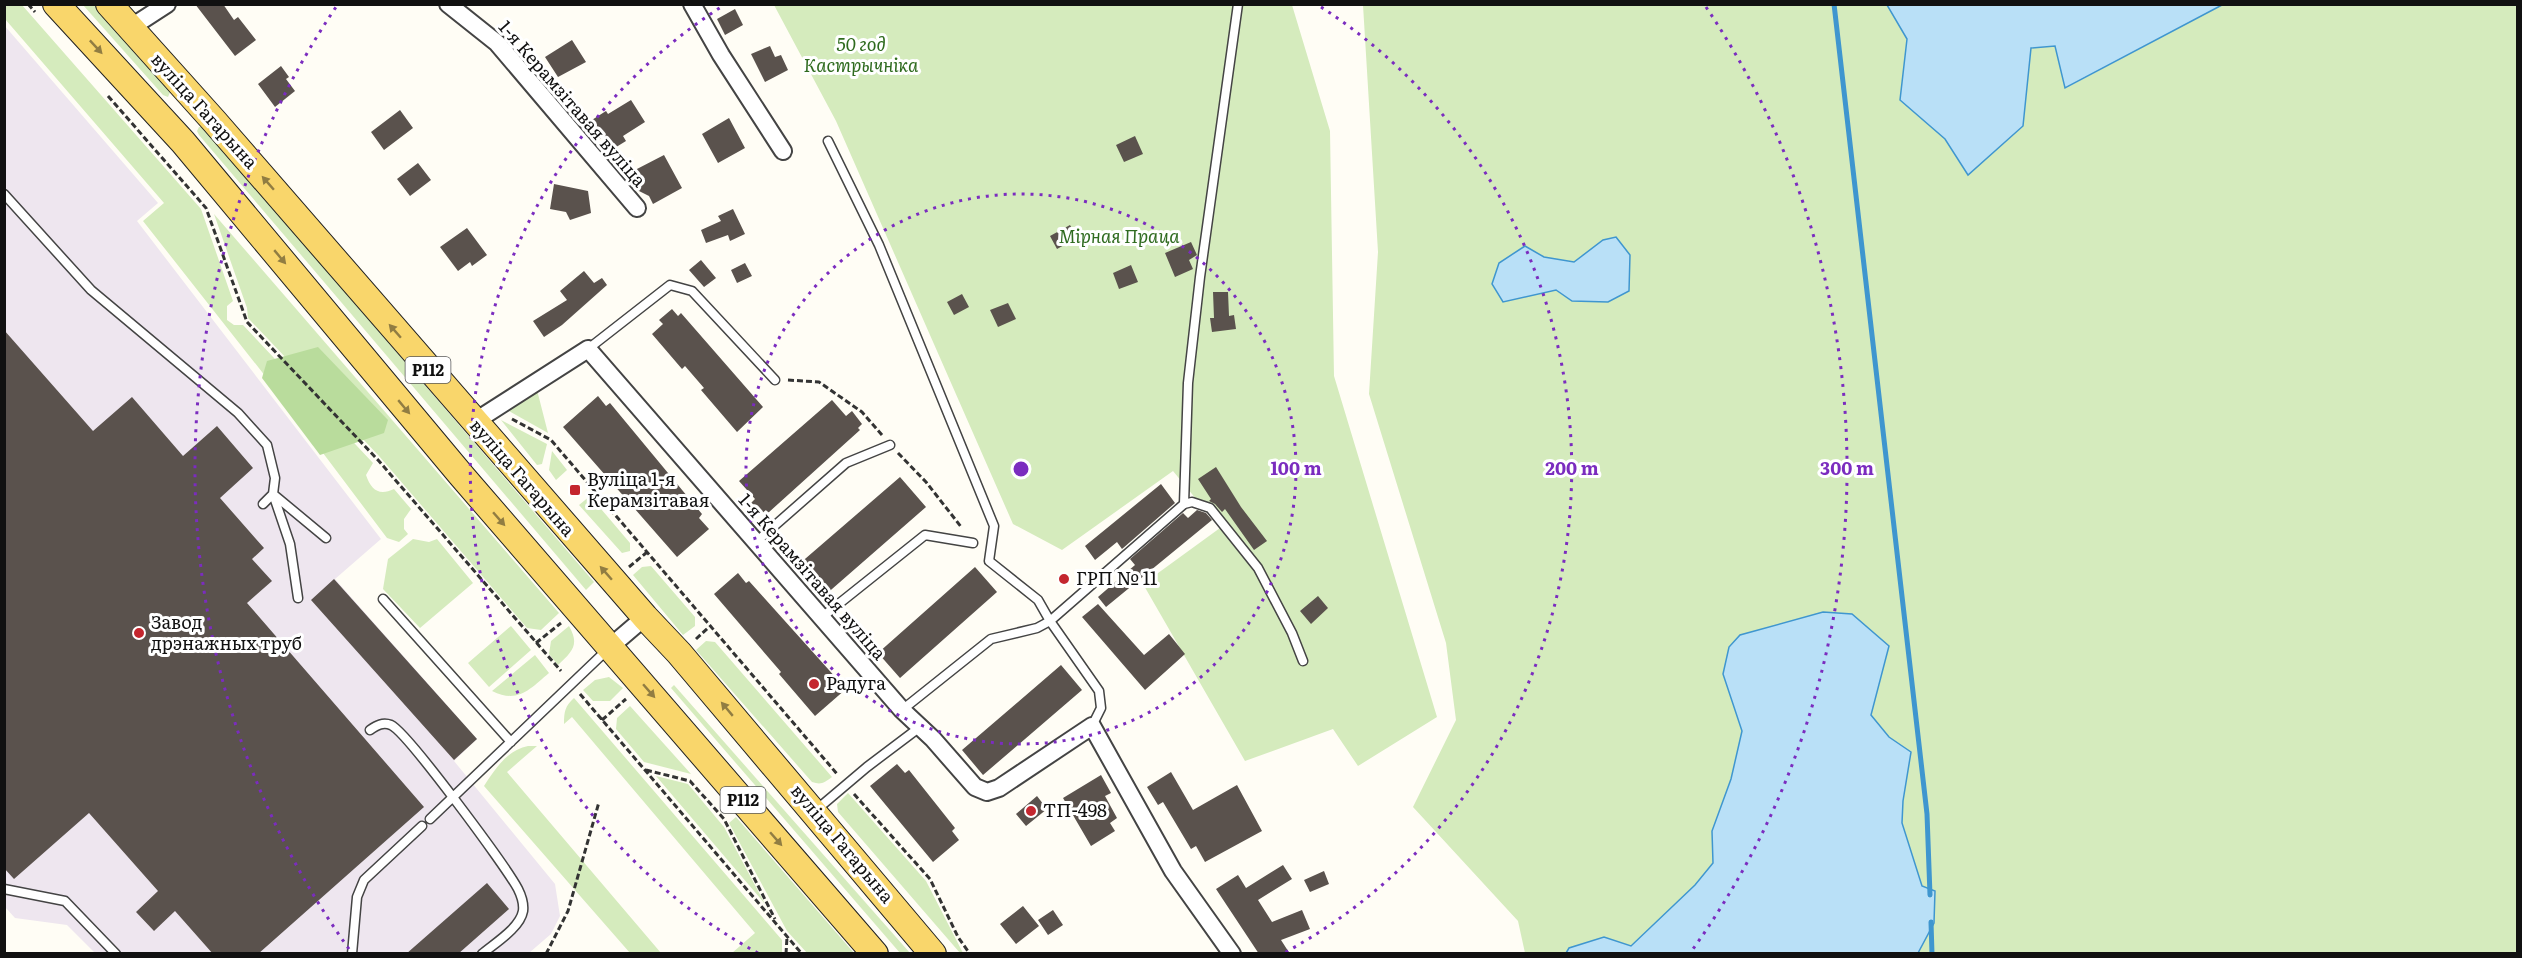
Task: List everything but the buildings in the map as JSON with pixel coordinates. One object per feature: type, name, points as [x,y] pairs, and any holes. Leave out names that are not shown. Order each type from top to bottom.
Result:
[{"type":"main road","name":"вуліца Гагарына","points":[[109,4],[484,416],[645,617],[680,653],[933,954]]},
{"type":"main road","name":"вуліца Гагарына","points":[[46,9],[152,108],[183,142],[461,475],[875,954]]},
{"type":"main road","points":[[152,108],[164,111],[175,106],[179,101],[181,89],[176,79]]},
{"type":"main road","points":[[183,142],[182,129],[189,118],[202,115],[214,121]]},
{"type":"street","points":[[130,28],[167,4]]},
{"type":"street","name":"1-я Керамзітавая вуліца","points":[[448,4],[497,43],[637,208]]},
{"type":"street","points":[[692,4],[721,55],[783,152]]},
{"type":"street","points":[[484,416],[588,349]]},
{"type":"street","name":"1-я Керамзітавая вуліца","points":[[588,349],[902,710],[975,787],[987,792],[999,788],[1092,726]]},
{"type":"street","points":[[610,646],[645,617]]},
{"type":"street","points":[[1092,726],[1173,871],[1232,954]]},
{"type":"lane","points":[[1184,504],[1188,383],[1200,277],[1238,4]]},
{"type":"lane","points":[[828,141],[879,245],[994,526],[989,561],[1038,600],[1099,691],[1101,708],[1092,726]]},
{"type":"lane","points":[[4,194],[91,290],[238,413],[267,445],[275,478],[273,494],[290,544],[298,598]]},
{"type":"lane","points":[[588,349],[670,285],[692,291],[775,380]]},
{"type":"lane","points":[[756,542],[846,463],[890,445]]},
{"type":"lane","points":[[264,504],[273,494]]},
{"type":"lane","points":[[273,494],[326,538]]},
{"type":"lane","points":[[902,710],[991,639],[1037,628],[1050,621],[1184,504],[1202,504],[1210,508],[1258,568],[1292,633],[1303,661]]},
{"type":"lane","points":[[822,618],[925,535],[973,543]]},
{"type":"lane","points":[[383,599],[511,741]]},
{"type":"lane","points":[[430,819],[610,646]]},
{"type":"lane","points":[[370,730],[381,724],[393,726],[452,798],[509,874],[522,899],[524,908],[518,921],[482,954]]},
{"type":"lane","points":[[814,812],[920,727]]},
{"type":"lane","points":[[352,954],[357,897],[364,880],[422,826]]},
{"type":"lane","points":[[4,889],[65,902],[116,954]]},
{"type":"path","points":[[28,4],[46,9]]},
{"type":"path","points":[[106,93],[206,208],[246,322],[378,460],[561,671]]},
{"type":"path","points":[[484,416],[551,440],[709,627],[930,879],[958,937],[970,954]]},
{"type":"path","points":[[625,570],[646,552]]},
{"type":"path","points":[[536,643],[567,618]]},
{"type":"path","points":[[690,644],[709,627]]},
{"type":"path","points":[[577,691],[802,954]]},
{"type":"path","points":[[602,720],[632,694]]},
{"type":"path","points":[[645,769],[690,781],[724,819],[779,926]]},
{"type":"path","points":[[546,954],[568,910],[599,802]]},
{"type":"path","points":[[786,954],[787,936]]},
{"type":"shaded area","points":[[4,25],[158,203],[137,221],[381,539],[335,579],[477,739],[454,761],[555,884],[560,916],[551,934],[529,953],[95,953],[67,925],[15,918],[5,907]]},
{"type":"green space","points":[[4,5],[22,5],[201,209],[233,301],[227,306],[227,320],[234,325],[243,325],[373,463],[366,475],[373,488],[380,492],[394,489],[411,509],[404,519],[404,529],[408,534],[399,542],[387,538],[262,372],[143,221],[164,203],[5,19]]},
{"type":"green space","points":[[83,5],[95,5],[171,90],[168,97],[163,95]]},
{"type":"green space","name":"Мірная Праца","points":[[774,5],[1292,5],[1330,131],[1334,376],[1437,717],[1358,766],[1333,729],[1245,761],[1143,584],[1220,528],[1173,471],[1062,550],[1013,524],[836,121]]},
{"type":"green space","points":[[1363,5],[1887,5],[1907,39],[1900,100],[1945,139],[1968,175],[2023,126],[2031,48],[2055,46],[2066,88],[2222,5],[2517,5],[2517,953],[1918,953],[1934,923],[1902,823],[1911,752],[1889,737],[1871,715],[1889,646],[1874,634],[1823,612],[1740,635],[1723,674],[1742,731],[1731,779],[1712,831],[1713,863],[1695,885],[1631,946],[1604,937],[1569,948],[1566,953],[1525,953],[1518,921],[1413,807],[1456,720],[1446,643],[1369,394],[1378,252]],"holes":[[[1603,240],[1572,301],[1556,290],[1525,246],[1544,257],[1574,262]]]},
{"type":"green space","points":[[199,127],[203,127],[594,582],[586,590],[199,135],[197,131]]},
{"type":"green space","points":[[214,214],[559,613],[541,630],[527,628],[379,456],[248,318],[247,308]]},
{"type":"green space","points":[[318,347],[388,420],[384,433],[320,455],[262,378],[267,361]]},
{"type":"green space","points":[[537,390],[548,433],[507,410]]},
{"type":"green space","points":[[501,420],[547,444],[542,464],[537,465]]},
{"type":"green space","points":[[552,451],[567,470],[556,480],[549,470]]},
{"type":"green space","points":[[590,496],[630,543],[630,551],[622,553],[579,505]]},
{"type":"green space","points":[[413,539],[429,542],[437,539],[473,583],[420,628],[383,589],[388,559]]},
{"type":"green space","points":[[651,566],[695,617],[695,626],[683,635],[633,575],[642,567]]},
{"type":"green space","points":[[511,626],[531,650],[489,687],[468,663]]},
{"type":"green space","points":[[569,626],[574,638],[573,648],[558,665],[549,654],[551,641]]},
{"type":"green space","points":[[706,641],[715,642],[832,777],[822,783],[812,782],[696,650]]},
{"type":"green space","points":[[535,655],[549,673],[536,684],[516,695],[501,695],[492,691]]},
{"type":"green space","points":[[609,677],[623,688],[610,701],[593,701],[583,690],[595,680]]},
{"type":"green space","points":[[674,685],[910,953],[900,953],[671,688]]},
{"type":"green space","points":[[574,698],[782,940],[782,953],[732,953],[755,933],[572,717],[564,724],[566,710]]},
{"type":"green space","points":[[630,706],[691,774],[644,762],[616,729],[617,718]]},
{"type":"green space","points":[[528,746],[537,746],[507,772],[661,953],[630,953],[484,786],[508,756]]},
{"type":"green space","points":[[656,776],[688,784],[724,827],[765,904]]},
{"type":"green space","points":[[848,793],[926,881],[963,953],[960,953],[838,812],[837,804]]},
{"type":"green space","points":[[736,817],[854,953],[807,953],[787,931],[729,823]]},
{"type":"water","points":[[1887,5],[2222,5],[2065,88],[2055,46],[2031,48],[2023,126],[1968,175],[1945,139],[1900,100],[1907,39]]},
{"type":"water","points":[[1616,237],[1630,255],[1629,291],[1608,302],[1572,301],[1556,290],[1503,302],[1492,284],[1499,263],[1525,246],[1544,257],[1574,262],[1603,240]]},
{"type":"water","points":[[1823,612],[1852,614],[1889,646],[1871,715],[1889,737],[1911,752],[1902,823],[1922,886],[1935,891],[1934,923],[1918,953],[1566,953],[1569,948],[1604,937],[1631,946],[1695,885],[1713,863],[1712,831],[1731,779],[1742,731],[1723,674],[1729,647],[1740,635]]},
{"type":"waterway","points":[[1834,4],[1927,814],[1930,895]]},
{"type":"waterway","points":[[1931,922],[1932,954]]},
{"type":"place","name":"Вуліца 1-я Керамзітавая","points":[[575,490]]},
{"type":"place","name":"ГРП № 11","points":[[1064,579]]},
{"type":"place","name":"Завод дрэнажных труб","points":[[139,633]]},
{"type":"place","name":"Радуга","points":[[814,684]]},
{"type":"place","name":"ТП-498","points":[[1031,811]]},
{"type":"park label","name":"50 год Кастрычніка","points":[[861,55]]}]
